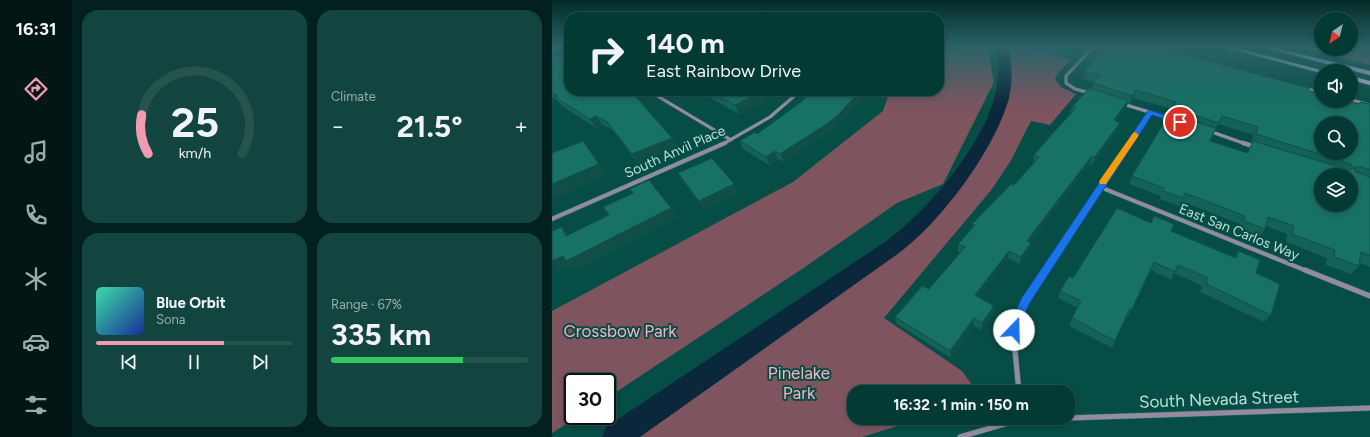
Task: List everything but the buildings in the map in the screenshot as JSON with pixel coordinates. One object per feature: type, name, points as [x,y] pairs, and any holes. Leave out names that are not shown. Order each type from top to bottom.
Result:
[{"type":"main road","points":[[1303,66],[1314,69]]},
{"type":"main road","points":[[1343,66],[1370,73]]},
{"type":"main road","points":[[1358,80],[1370,83]]},
{"type":"street","points":[[1075,66],[1066,76],[1066,83],[1075,89],[1098,96]]},
{"type":"street","points":[[1299,87],[1314,91]]},
{"type":"street","points":[[657,96],[731,140]]},
{"type":"street","name":"South Anvil Place","points":[[552,219],[731,140],[770,117],[794,96]]},
{"type":"street","points":[[1358,102],[1370,105]]},
{"type":"street","points":[[1120,103],[1180,122]]},
{"type":"street","points":[[1018,385],[1014,330],[1024,302],[1150,112]]},
{"type":"street","points":[[1202,129],[1262,149]]},
{"type":"street","name":"East San Carlos Way","points":[[1100,187],[1370,296]]},
{"type":"street","name":"South Nevada Street","points":[[1075,418],[1370,408]]},
{"type":"street","name":"South Nevada Street","points":[[960,437],[1001,425]]},
{"type":"green space","name":"Crossbow Park","points":[[944,66],[991,66],[994,82],[943,184],[897,203],[805,267],[616,392],[616,373],[564,373],[565,425],[552,433],[552,311],[793,182],[883,111],[888,96],[944,96]]},
{"type":"green space","name":"Pinelake Park","points":[[1008,66],[1065,66],[1058,73],[1055,79],[1061,87],[1076,94],[1050,125],[1031,121],[1010,162],[992,189],[884,318],[962,371],[972,385],[847,385],[847,425],[901,425],[862,437],[626,437],[904,243],[940,209],[966,175],[991,133],[1000,111],[1006,89]]},
{"type":"waterway","points":[[616,437],[892,247],[920,223],[936,206],[957,179],[982,142],[997,112],[1002,96],[1006,66]]},
{"type":"slow traffic","points":[[1103,182],[1135,135]]},
{"type":"route","points":[[1014,330],[1024,302],[1150,112],[1180,122]]}]
